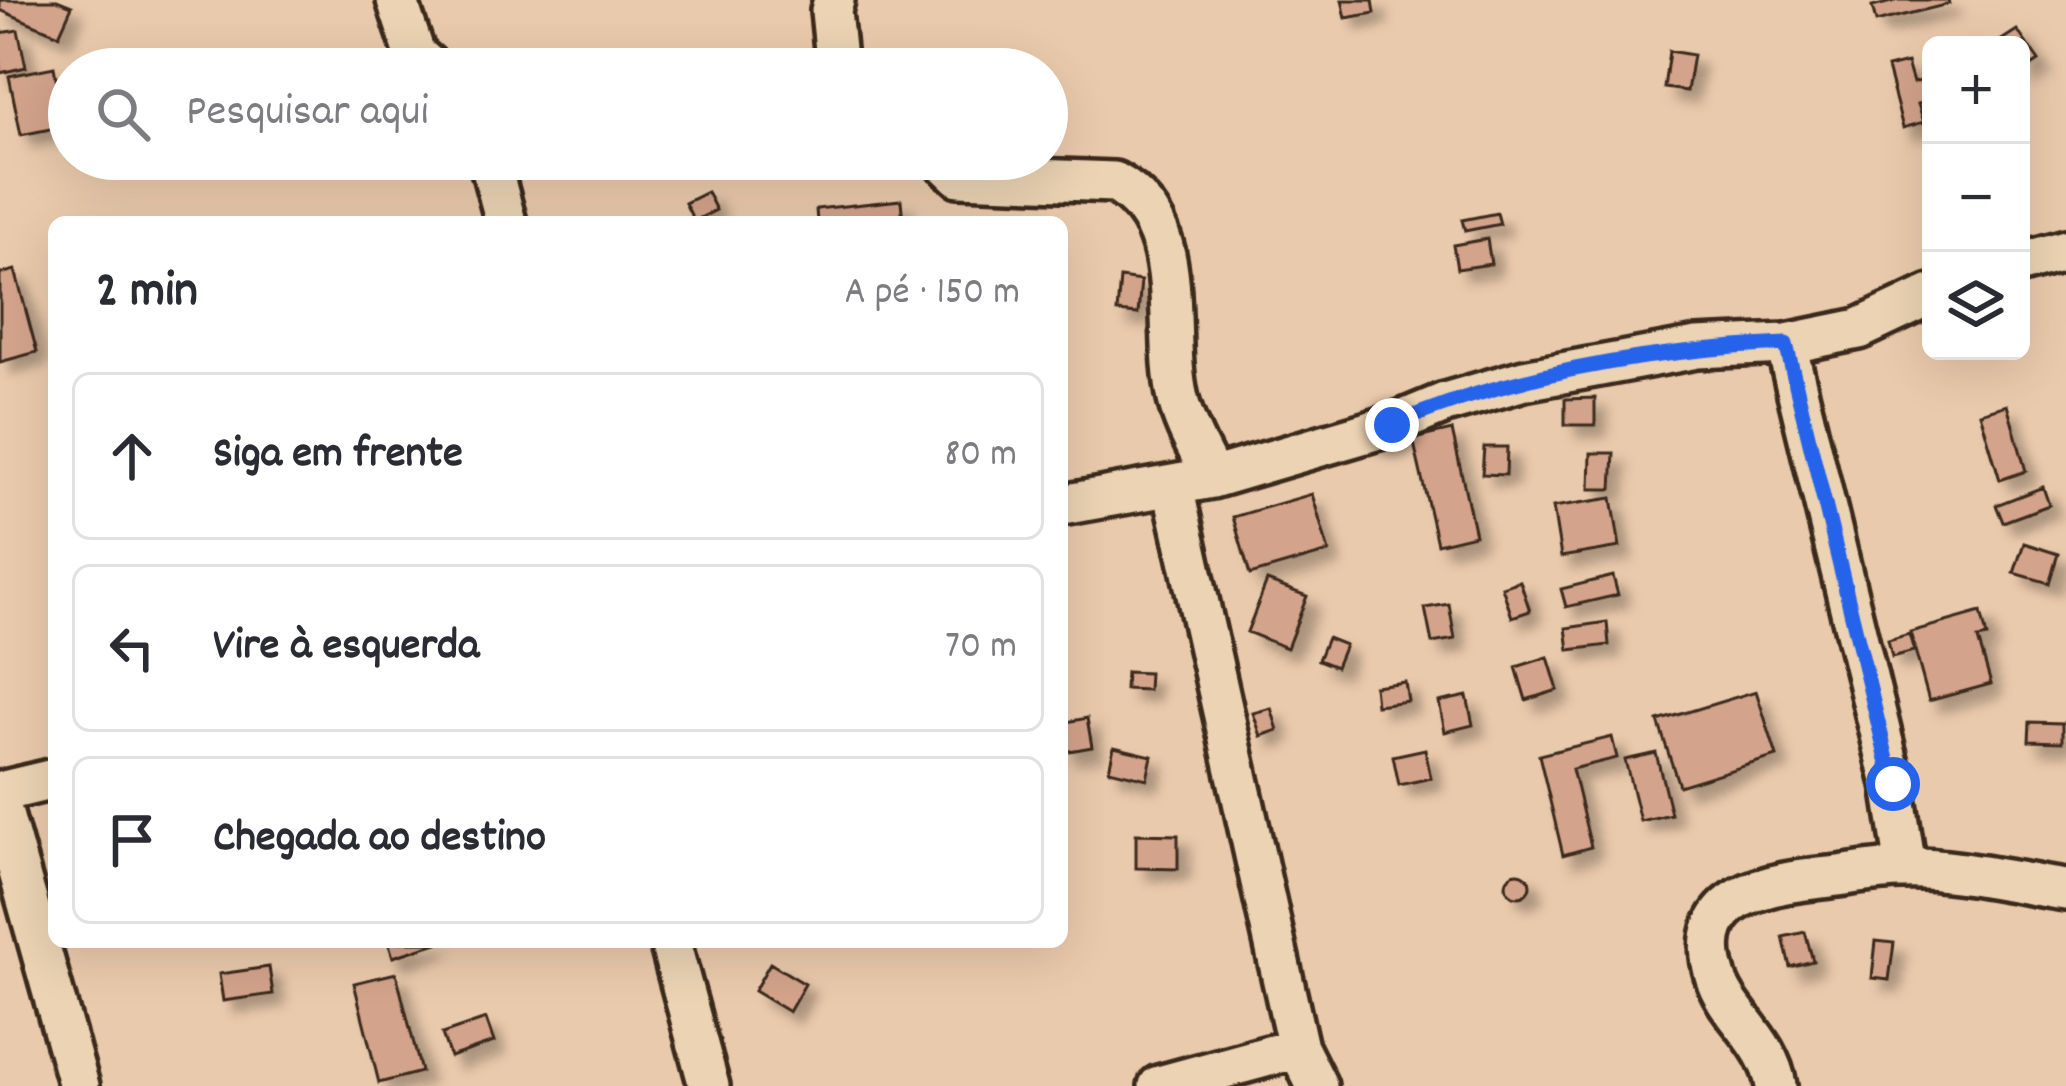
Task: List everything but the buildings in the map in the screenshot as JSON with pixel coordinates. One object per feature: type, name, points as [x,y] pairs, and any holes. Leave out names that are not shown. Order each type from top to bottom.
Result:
[{"type":"street","points":[[398,0],[413,48]]},
{"type":"street","points":[[834,0],[834,48]]},
{"type":"street","points":[[495,180],[504,216]]},
{"type":"street","points":[[1062,180],[1114,182],[1135,194],[1150,215],[1168,261],[1178,400],[1212,478]]},
{"type":"street","points":[[2030,260],[2066,250]]},
{"type":"street","points":[[1068,504],[1212,478],[1524,380],[1697,348],[1786,344],[1858,329],[1922,300]]},
{"type":"street","points":[[1786,344],[1893,784],[1906,868]]},
{"type":"street","points":[[1173,487],[1298,1048],[1318,1086]]},
{"type":"street","points":[[0,793],[48,781]]},
{"type":"street","points":[[0,804],[79,1086]]},
{"type":"street","points":[[1776,1086],[1773,1066],[1715,977],[1712,936],[1721,911],[1743,893],[1787,881],[1906,868],[2066,890]]},
{"type":"street","points":[[672,948],[709,1086]]},
{"type":"street","points":[[1159,1086],[1298,1048]]},
{"type":"route","points":[[1392,425],[1445,403],[1524,380],[1697,348],[1786,344],[1893,784]]}]
